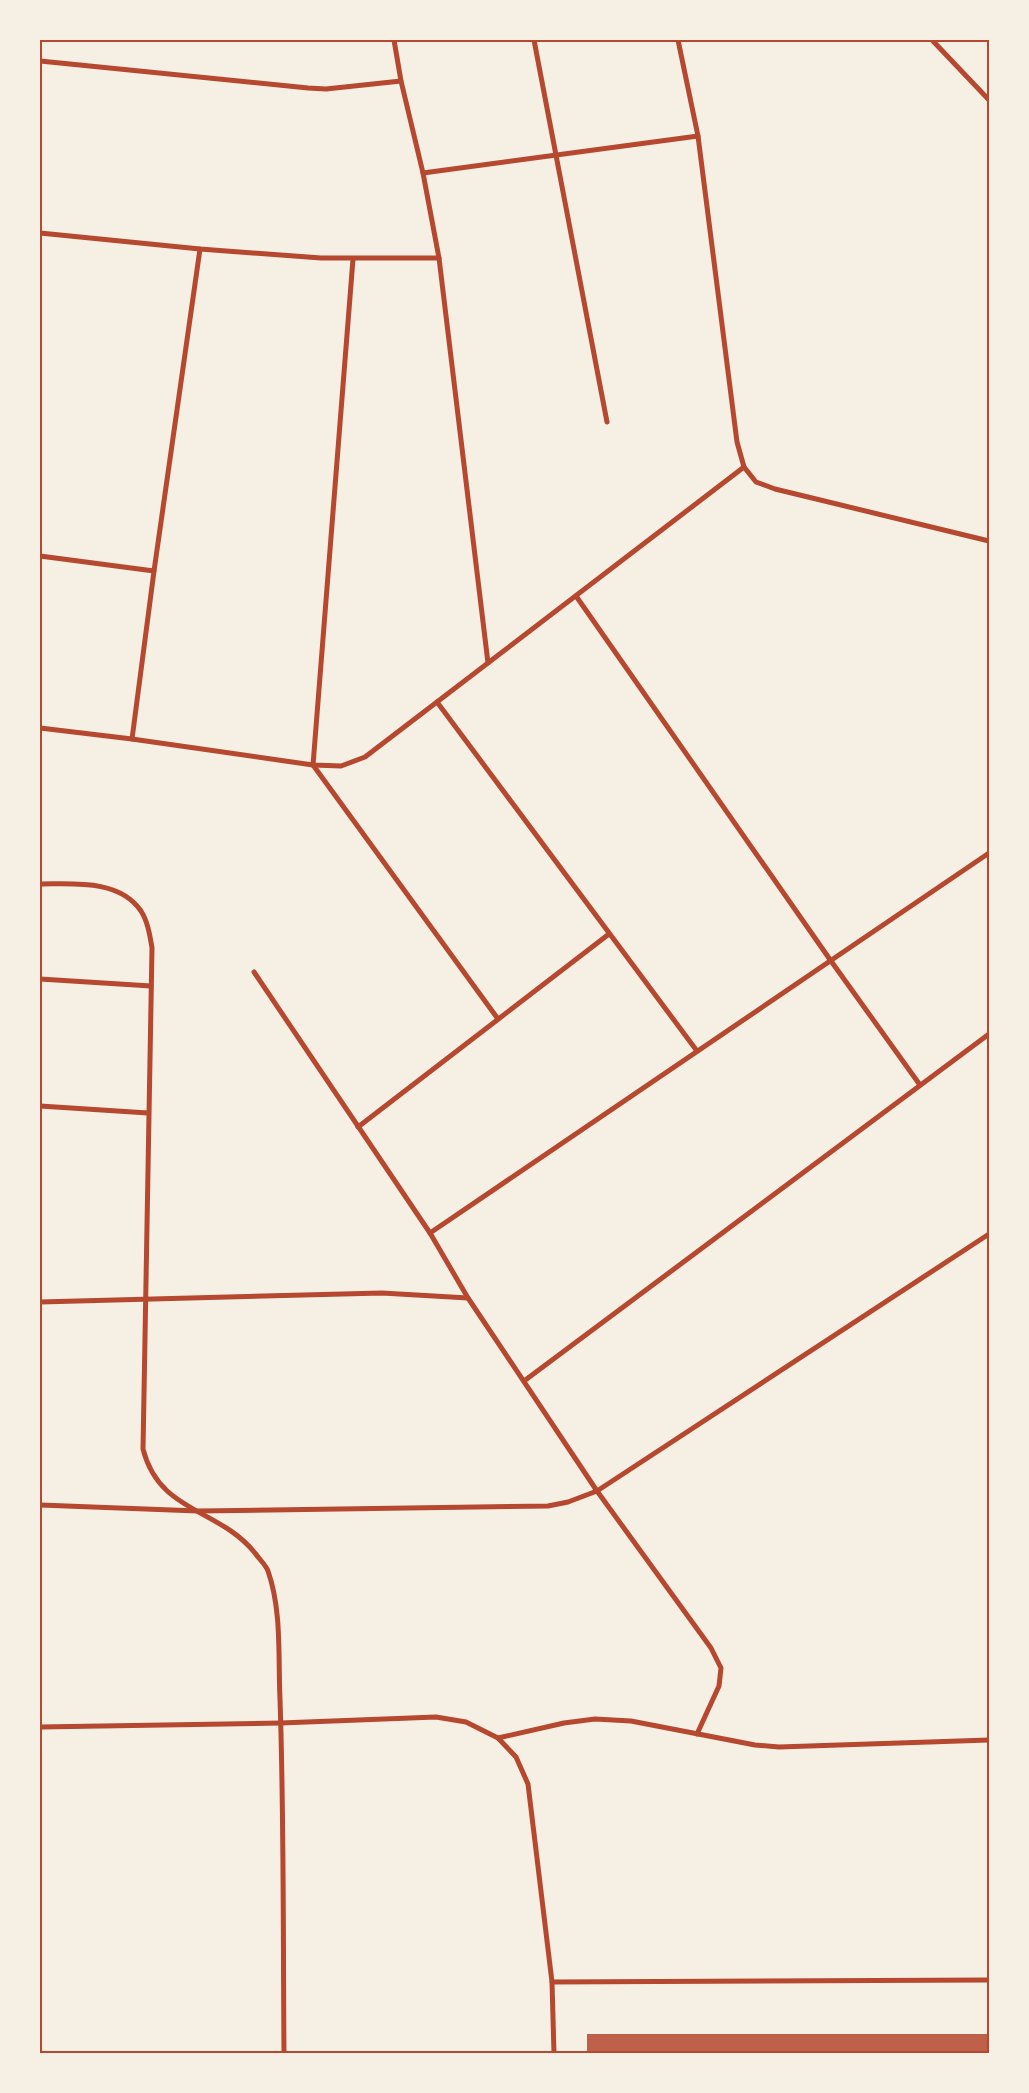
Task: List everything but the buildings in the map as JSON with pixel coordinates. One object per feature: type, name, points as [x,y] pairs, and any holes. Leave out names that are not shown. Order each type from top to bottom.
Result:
[{"type":"street","points":[[394,40],[401,81],[423,173],[439,258],[488,663]]},
{"type":"street","points":[[534,40],[607,422]]},
{"type":"street","points":[[678,40],[698,136],[737,442],[744,467],[756,482],[775,489],[989,541]]},
{"type":"street","points":[[932,40],[989,100]]},
{"type":"street","points":[[40,61],[326,89],[401,81]]},
{"type":"street","points":[[423,173],[698,136]]},
{"type":"street","points":[[40,233],[200,249],[353,259],[439,258]]},
{"type":"street","points":[[132,739],[200,249]]},
{"type":"street","points":[[353,259],[313,765],[498,1019]]},
{"type":"street","points":[[40,728],[313,765],[341,766],[365,757],[744,467]]},
{"type":"street","points":[[40,556],[154,571]]},
{"type":"street","points":[[576,596],[830,961],[920,1085]]},
{"type":"street","points":[[437,702],[697,1051]]},
{"type":"street","points":[[430,1233],[989,853]]},
{"type":"street","points":[[40,884],[90,884],[108,889],[123,896],[140,910],[148,926],[152,948],[144,1300],[143,1449],[147,1466],[160,1486],[178,1501],[218,1522],[246,1542],[268,1569],[276,1599],[281,1723],[284,2053]]},
{"type":"street","points":[[358,1127],[609,934]]},
{"type":"street","points":[[254,972],[430,1233],[468,1298],[597,1491],[711,1648],[721,1668],[719,1686],[697,1734]]},
{"type":"street","points":[[40,979],[151,986]]},
{"type":"street","points":[[524,1382],[989,1034]]},
{"type":"street","points":[[40,1106],[148,1112]]},
{"type":"street","points":[[40,1505],[198,1512],[548,1506],[568,1502],[597,1491],[989,1234]]},
{"type":"street","points":[[40,1302],[382,1293],[468,1298]]},
{"type":"street","points":[[40,1727],[281,1723],[436,1717],[466,1722],[498,1738],[516,1757],[528,1784],[552,1982],[554,2053]]},
{"type":"street","points":[[498,1738],[564,1723],[596,1720],[631,1721],[755,1745],[779,1747],[989,1740]]},
{"type":"street","points":[[552,1982],[989,1980]]}]
